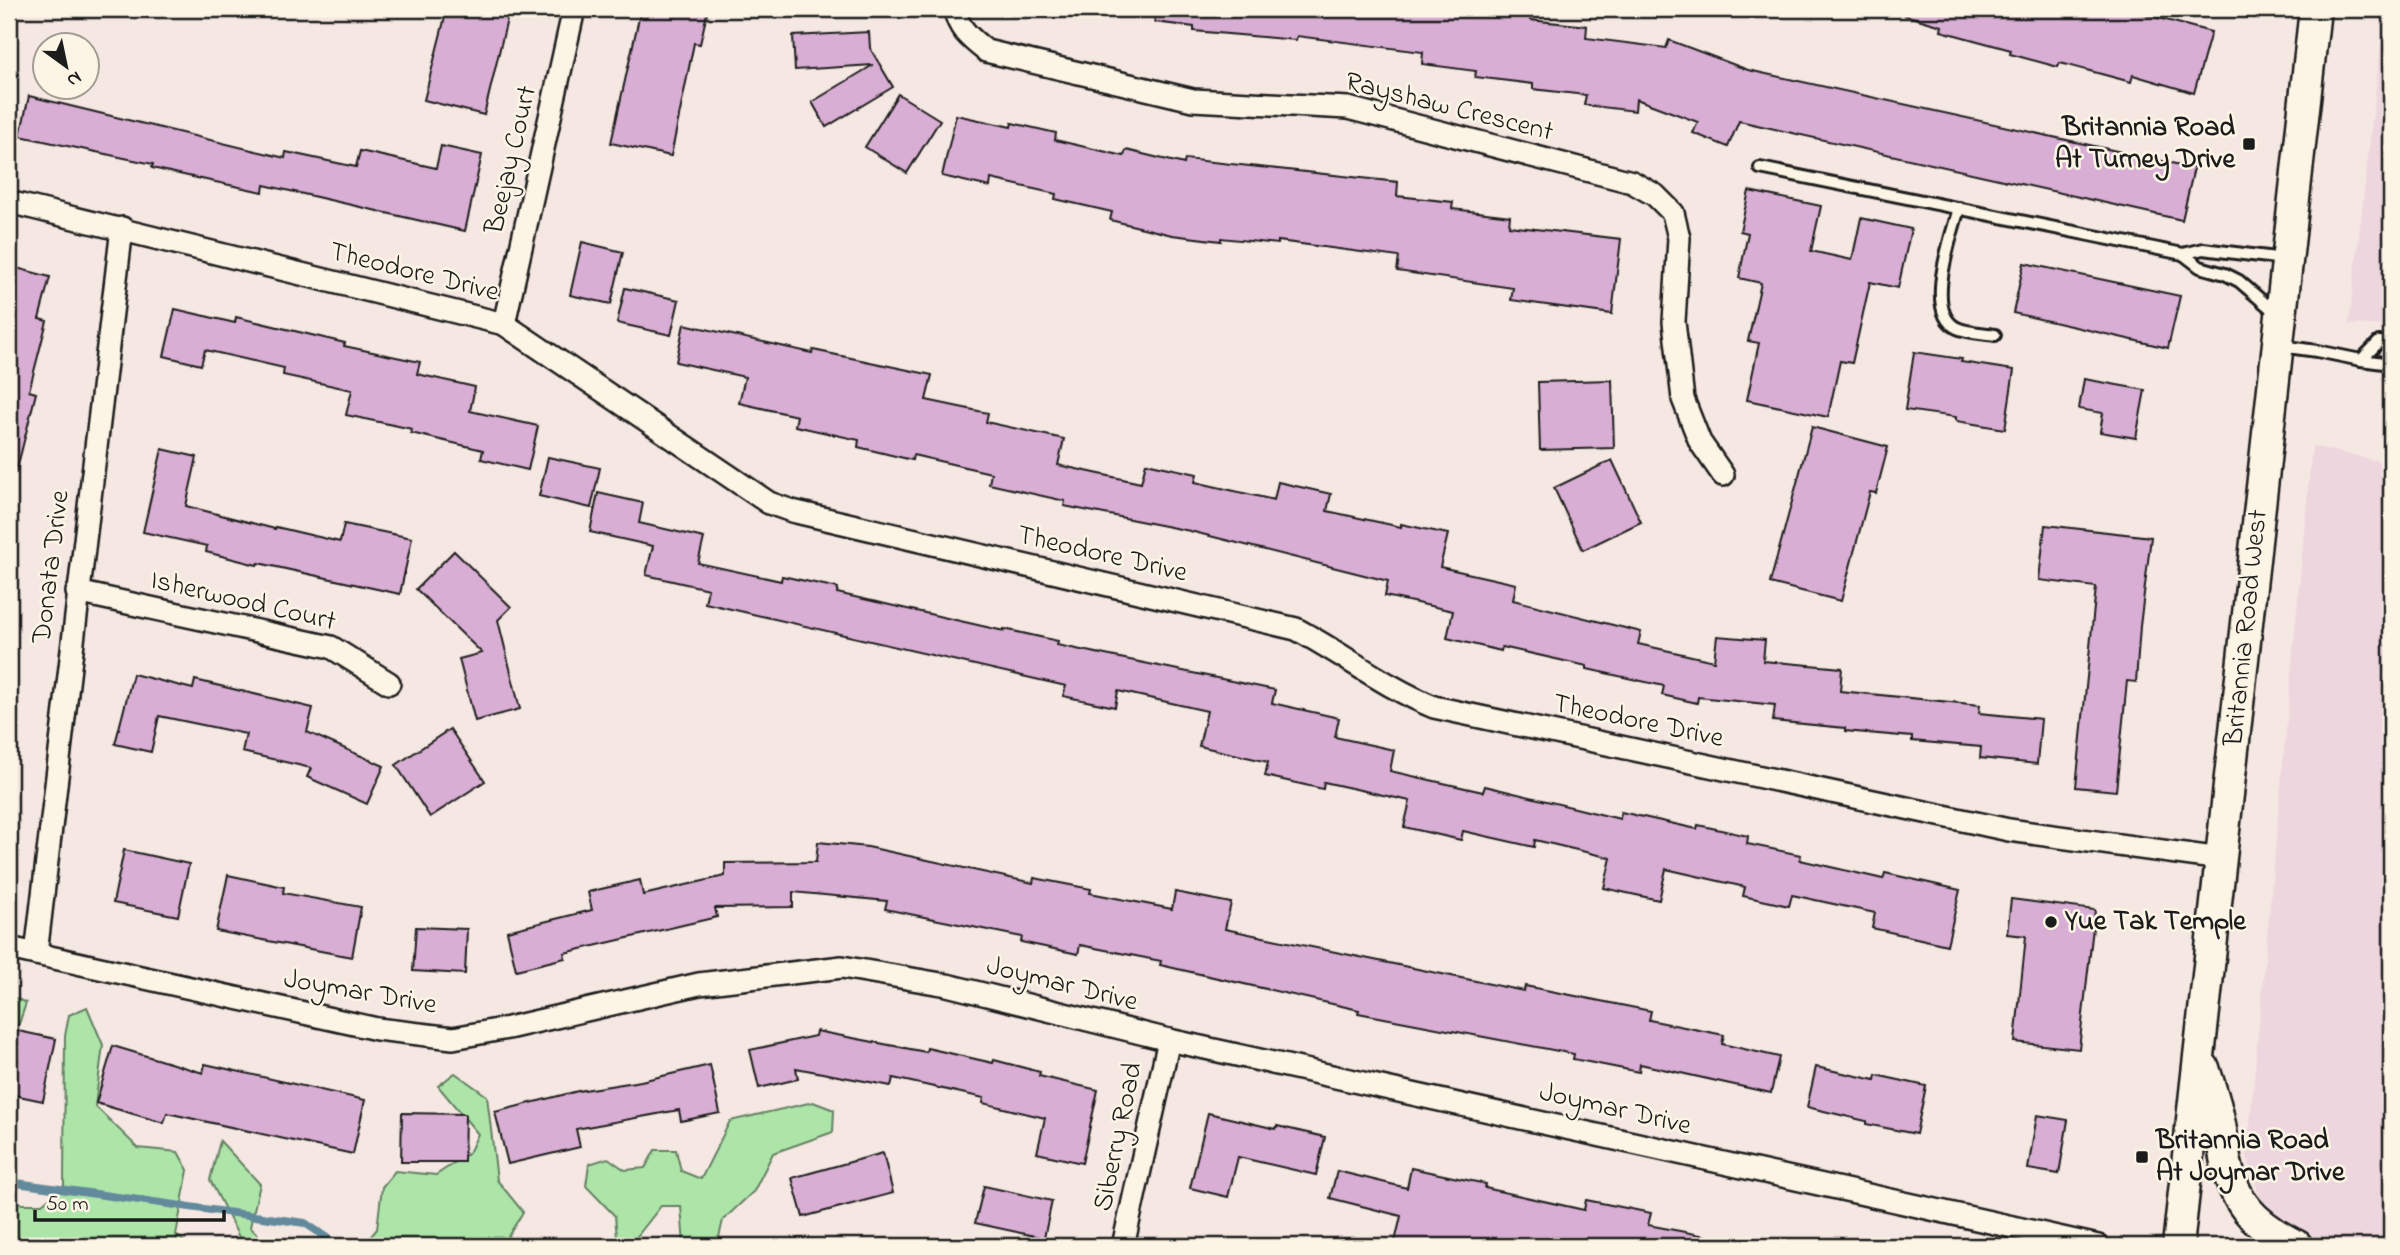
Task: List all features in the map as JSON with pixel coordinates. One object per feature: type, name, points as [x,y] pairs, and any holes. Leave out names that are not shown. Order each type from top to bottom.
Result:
[{"type":"main road","name":"Britannia Road West","points":[[2178,1246],[2315,9]]},
{"type":"main road","points":[[2200,1054],[2220,1120],[2229,1178],[2236,1197],[2254,1219],[2273,1234],[2297,1246]]},
{"type":"street","name":"Beejay Court","points":[[504,324],[574,9]]},
{"type":"street","name":"Rayshaw Crescent","points":[[955,9],[956,18],[968,37],[986,51],[1193,100],[1348,108],[1632,182],[1655,195],[1673,213],[1679,238],[1674,322],[1684,399],[1700,442],[1723,475]]},
{"type":"street","name":"Theodore Drive","points":[[9,202],[504,324],[769,503],[792,511],[1296,629],[1323,643],[1404,695],[1434,707],[2009,830],[2221,859]]},
{"type":"street","name":"Donata Drive","points":[[36,954],[122,228]]},
{"type":"street","name":"Isherwood Court","points":[[77,592],[331,648],[389,683]]},
{"type":"street","name":"Joymar Drive","points":[[9,948],[376,1030],[453,1038],[699,984],[842,967],[947,985],[1169,1040],[2098,1246]]},
{"type":"street","name":"Siberry Road","points":[[1123,1246],[1169,1040]]},
{"type":"lane","points":[[1760,168],[2183,254],[2203,249],[2287,260]]},
{"type":"lane","points":[[1959,208],[1940,287],[1940,302],[1946,317],[1956,327],[1995,335]]},
{"type":"lane","points":[[2183,254],[2200,267],[2239,281],[2279,332],[2317,351],[2391,364]]},
{"type":"lane","points":[[2361,360],[2379,342],[2391,343]]},
{"type":"shaded area","points":[[2385,9],[2391,9],[2391,326],[2349,324]]},
{"type":"shaded area","points":[[2312,446],[2391,464],[2391,1246],[2261,1246],[2264,1210],[2247,1156]]},
{"type":"green space","points":[[9,995],[26,1003],[19,1024],[9,1030]]},
{"type":"green space","points":[[87,1007],[103,1045],[95,1106],[138,1148],[178,1152],[188,1170],[176,1235],[190,1246],[9,1246],[9,1194],[22,1204],[42,1204],[64,1186],[65,1036],[69,1015]]},
{"type":"green space","points":[[455,1073],[487,1096],[497,1180],[523,1212],[502,1246],[363,1246],[377,1229],[382,1187],[395,1171],[436,1175],[469,1153],[478,1134],[438,1086]]},
{"type":"green space","points":[[813,1102],[834,1110],[833,1132],[773,1153],[754,1191],[723,1220],[717,1246],[684,1246],[681,1206],[661,1206],[635,1239],[636,1246],[608,1246],[617,1237],[615,1216],[586,1186],[589,1164],[608,1158],[625,1170],[645,1168],[655,1150],[676,1150],[681,1171],[701,1179],[730,1121]]},
{"type":"green space","points":[[220,1141],[260,1184],[250,1227],[269,1246],[227,1246],[239,1237],[210,1180]]},
{"type":"building","points":[[447,9],[509,11],[484,115],[424,100]]},
{"type":"building","points":[[641,9],[708,9],[700,44],[694,43],[671,156],[611,143]]},
{"type":"building","points":[[1155,9],[1531,9],[1530,20],[1587,26],[1586,38],[1666,48],[1669,40],[1748,70],[2194,168],[2182,220],[1739,121],[1728,147],[1693,133],[1698,122],[1636,99],[1635,111],[1584,105],[1586,95],[1533,89],[1533,84],[1475,77],[1476,71],[1422,64],[1423,52],[1297,36],[1296,40],[1194,31],[1194,27],[1155,22]]},
{"type":"building","points":[[1905,9],[2125,9],[2211,32],[2194,93],[2133,75],[2131,82],[2060,63],[2058,67],[2010,54],[2011,50],[1941,31],[1942,26],[1904,15]]},
{"type":"building","points":[[869,32],[870,48],[893,87],[826,127],[812,102],[873,65],[795,70],[793,36]]},
{"type":"building","points":[[898,94],[940,120],[907,173],[865,147]]},
{"type":"building","points":[[29,96],[32,97],[32,102],[54,102],[285,158],[286,152],[356,167],[360,151],[436,168],[441,146],[482,155],[465,231],[264,185],[263,192],[206,180],[152,168],[153,164],[20,136]]},
{"type":"building","points":[[956,115],[1056,133],[1055,140],[1124,156],[1126,150],[1184,164],[1185,159],[1398,182],[1397,196],[1453,202],[1452,209],[1510,216],[1509,226],[1621,239],[1612,314],[1511,300],[1513,288],[1397,271],[1399,257],[1278,241],[1278,244],[1221,238],[1221,241],[1172,235],[1110,220],[1112,212],[1055,199],[1056,194],[991,179],[990,187],[942,176]]},
{"type":"building","points":[[1749,191],[1821,206],[1811,251],[1852,260],[1861,218],[1911,229],[1898,288],[1870,282],[1852,363],[1840,361],[1828,417],[1747,400],[1759,343],[1748,341],[1761,283],[1739,278],[1748,233],[1740,231]]},
{"type":"building","points":[[582,242],[623,252],[611,304],[570,295]]},
{"type":"building","points":[[2024,263],[2180,296],[2168,348],[2013,313]]},
{"type":"building","points":[[9,266],[50,277],[39,319],[47,321],[29,391],[36,393],[16,473],[9,472]]},
{"type":"building","points":[[625,288],[679,300],[671,335],[617,323]]},
{"type":"building","points":[[175,309],[235,323],[236,317],[345,343],[344,346],[420,362],[417,374],[475,387],[470,411],[538,426],[528,470],[481,459],[483,450],[411,433],[412,429],[346,415],[352,390],[283,375],[284,368],[205,350],[201,365],[164,356]]},
{"type":"building","points":[[684,324],[812,353],[813,350],[932,375],[926,400],[988,413],[986,422],[1064,439],[1058,465],[1141,483],[1146,463],[1197,474],[1195,482],[1274,500],[1278,482],[1331,494],[1327,511],[1448,534],[1440,567],[1516,584],[1513,600],[1641,632],[1638,644],[1714,661],[1717,636],[1765,640],[1763,661],[1842,668],[1840,691],[1980,705],[1979,713],[2041,719],[2037,764],[1980,758],[1981,747],[1912,741],[1912,737],[1773,721],[1775,705],[1698,697],[1697,703],[1662,695],[1664,686],[1502,647],[1501,651],[1447,638],[1453,611],[1385,596],[1388,581],[1190,531],[1064,506],[1065,501],[989,484],[991,473],[913,455],[912,460],[858,447],[859,440],[795,426],[797,416],[739,403],[745,377],[676,362]]},
{"type":"building","points":[[1914,352],[2014,370],[2005,429],[1956,421],[1956,417],[1905,410]]},
{"type":"building","points":[[2084,379],[2145,390],[2136,438],[2100,432],[2103,413],[2079,409]]},
{"type":"building","points":[[1612,380],[1614,448],[1540,450],[1538,382]]},
{"type":"building","points":[[1812,427],[1888,447],[1876,493],[1870,492],[1841,601],[1770,583]]},
{"type":"building","points":[[162,449],[197,457],[186,506],[275,529],[276,527],[340,542],[344,524],[412,538],[400,594],[258,563],[257,565],[206,552],[207,546],[143,532]]},
{"type":"building","points":[[548,457],[600,468],[591,508],[539,496]]},
{"type":"building","points":[[1612,460],[1641,522],[1583,550],[1554,488]]},
{"type":"building","points":[[598,493],[643,503],[639,523],[704,538],[698,563],[781,581],[782,576],[838,588],[837,593],[1058,641],[1057,645],[1275,690],[1272,703],[1339,718],[1335,737],[1394,750],[1390,771],[1483,792],[1485,786],[1620,819],[1621,812],[1697,829],[1698,825],[1748,836],[1747,844],[1801,855],[1800,860],[1883,879],[1885,873],[1960,890],[1947,945],[1872,928],[1875,913],[1792,895],[1789,906],[1743,896],[1745,887],[1666,869],[1659,900],[1604,888],[1611,858],[1535,840],[1534,847],[1463,831],[1461,840],[1404,827],[1410,801],[1324,782],[1323,789],[1265,776],[1268,762],[1199,746],[1207,711],[1118,691],[1115,707],[1063,696],[1066,686],[705,603],[708,589],[646,575],[653,546],[590,532]]},
{"type":"building","points":[[2045,525],[2151,537],[2136,682],[2127,681],[2116,791],[2076,787],[2096,587],[2039,580]]},
{"type":"building","points":[[454,551],[511,607],[498,620],[520,709],[475,721],[459,659],[482,653],[416,589]]},
{"type":"building","points":[[133,674],[193,689],[195,680],[313,708],[307,732],[384,766],[367,804],[307,777],[311,768],[242,752],[246,734],[159,716],[151,752],[115,744]]},
{"type":"building","points":[[450,729],[485,781],[430,817],[396,765]]},
{"type":"building","points":[[818,842],[868,847],[1033,883],[1034,878],[1091,889],[1090,893],[1172,909],[1175,892],[1231,903],[1225,929],[1524,991],[1525,986],[1651,1011],[1649,1020],[1724,1035],[1722,1044],[1779,1057],[1771,1093],[1640,1064],[1639,1072],[1573,1059],[1574,1054],[1358,1013],[1359,1010],[1160,965],[1161,961],[1080,945],[1078,954],[1021,942],[1022,937],[885,909],[887,901],[793,892],[793,907],[715,908],[717,917],[564,953],[565,958],[516,970],[507,931],[592,910],[588,892],[640,880],[643,895],[725,876],[725,863],[816,862]]},
{"type":"building","points":[[124,850],[189,864],[178,916],[113,903]]},
{"type":"building","points":[[228,875],[284,887],[283,893],[361,907],[352,957],[216,931]]},
{"type":"building","points":[[2011,899],[2095,910],[2079,1049],[2015,1042],[2026,936],[2007,934]]},
{"type":"building","points":[[416,927],[467,929],[465,974],[413,971]]},
{"type":"building","points":[[9,1029],[56,1039],[43,1101],[9,1094]]},
{"type":"building","points":[[816,1031],[926,1052],[927,1048],[993,1063],[994,1060],[1040,1072],[1039,1076],[1098,1090],[1082,1163],[1037,1153],[1045,1118],[983,1103],[984,1098],[893,1078],[891,1086],[796,1068],[798,1079],[759,1088],[750,1050],[815,1036]]},
{"type":"building","points":[[113,1046],[203,1073],[205,1064],[365,1100],[353,1154],[167,1113],[164,1123],[96,1103]]},
{"type":"building","points":[[710,1065],[720,1113],[681,1121],[679,1110],[576,1129],[580,1147],[508,1164],[495,1112],[578,1091],[641,1081]]},
{"type":"building","points":[[1816,1067],[1875,1080],[1876,1075],[1926,1086],[1916,1134],[1866,1124],[1866,1121],[1807,1107]]},
{"type":"building","points":[[402,1113],[465,1114],[464,1162],[401,1162]]},
{"type":"building","points":[[1208,1113],[1325,1137],[1316,1175],[1238,1157],[1228,1197],[1190,1188]]},
{"type":"building","points":[[2037,1115],[2068,1120],[2059,1174],[2028,1169]]},
{"type":"building","points":[[883,1153],[893,1193],[803,1217],[792,1178]]},
{"type":"building","points":[[1411,1168],[1486,1184],[1485,1188],[1584,1210],[1586,1200],[1651,1213],[1648,1225],[1706,1236],[1705,1246],[1394,1246],[1401,1216],[1330,1198],[1337,1171],[1407,1188]]},
{"type":"building","points":[[984,1186],[1052,1201],[1044,1238],[975,1223]]},
{"type":"waterway","points":[[9,1182],[305,1223],[339,1246]]},
{"type":"place","name":"Britannia Road At Turney Drive","points":[[2249,144]]},
{"type":"place","name":"Yue Tak Temple","points":[[2051,922]]},
{"type":"place","name":"Britannia Road At Joymar Drive","points":[[2142,1157]]}]
